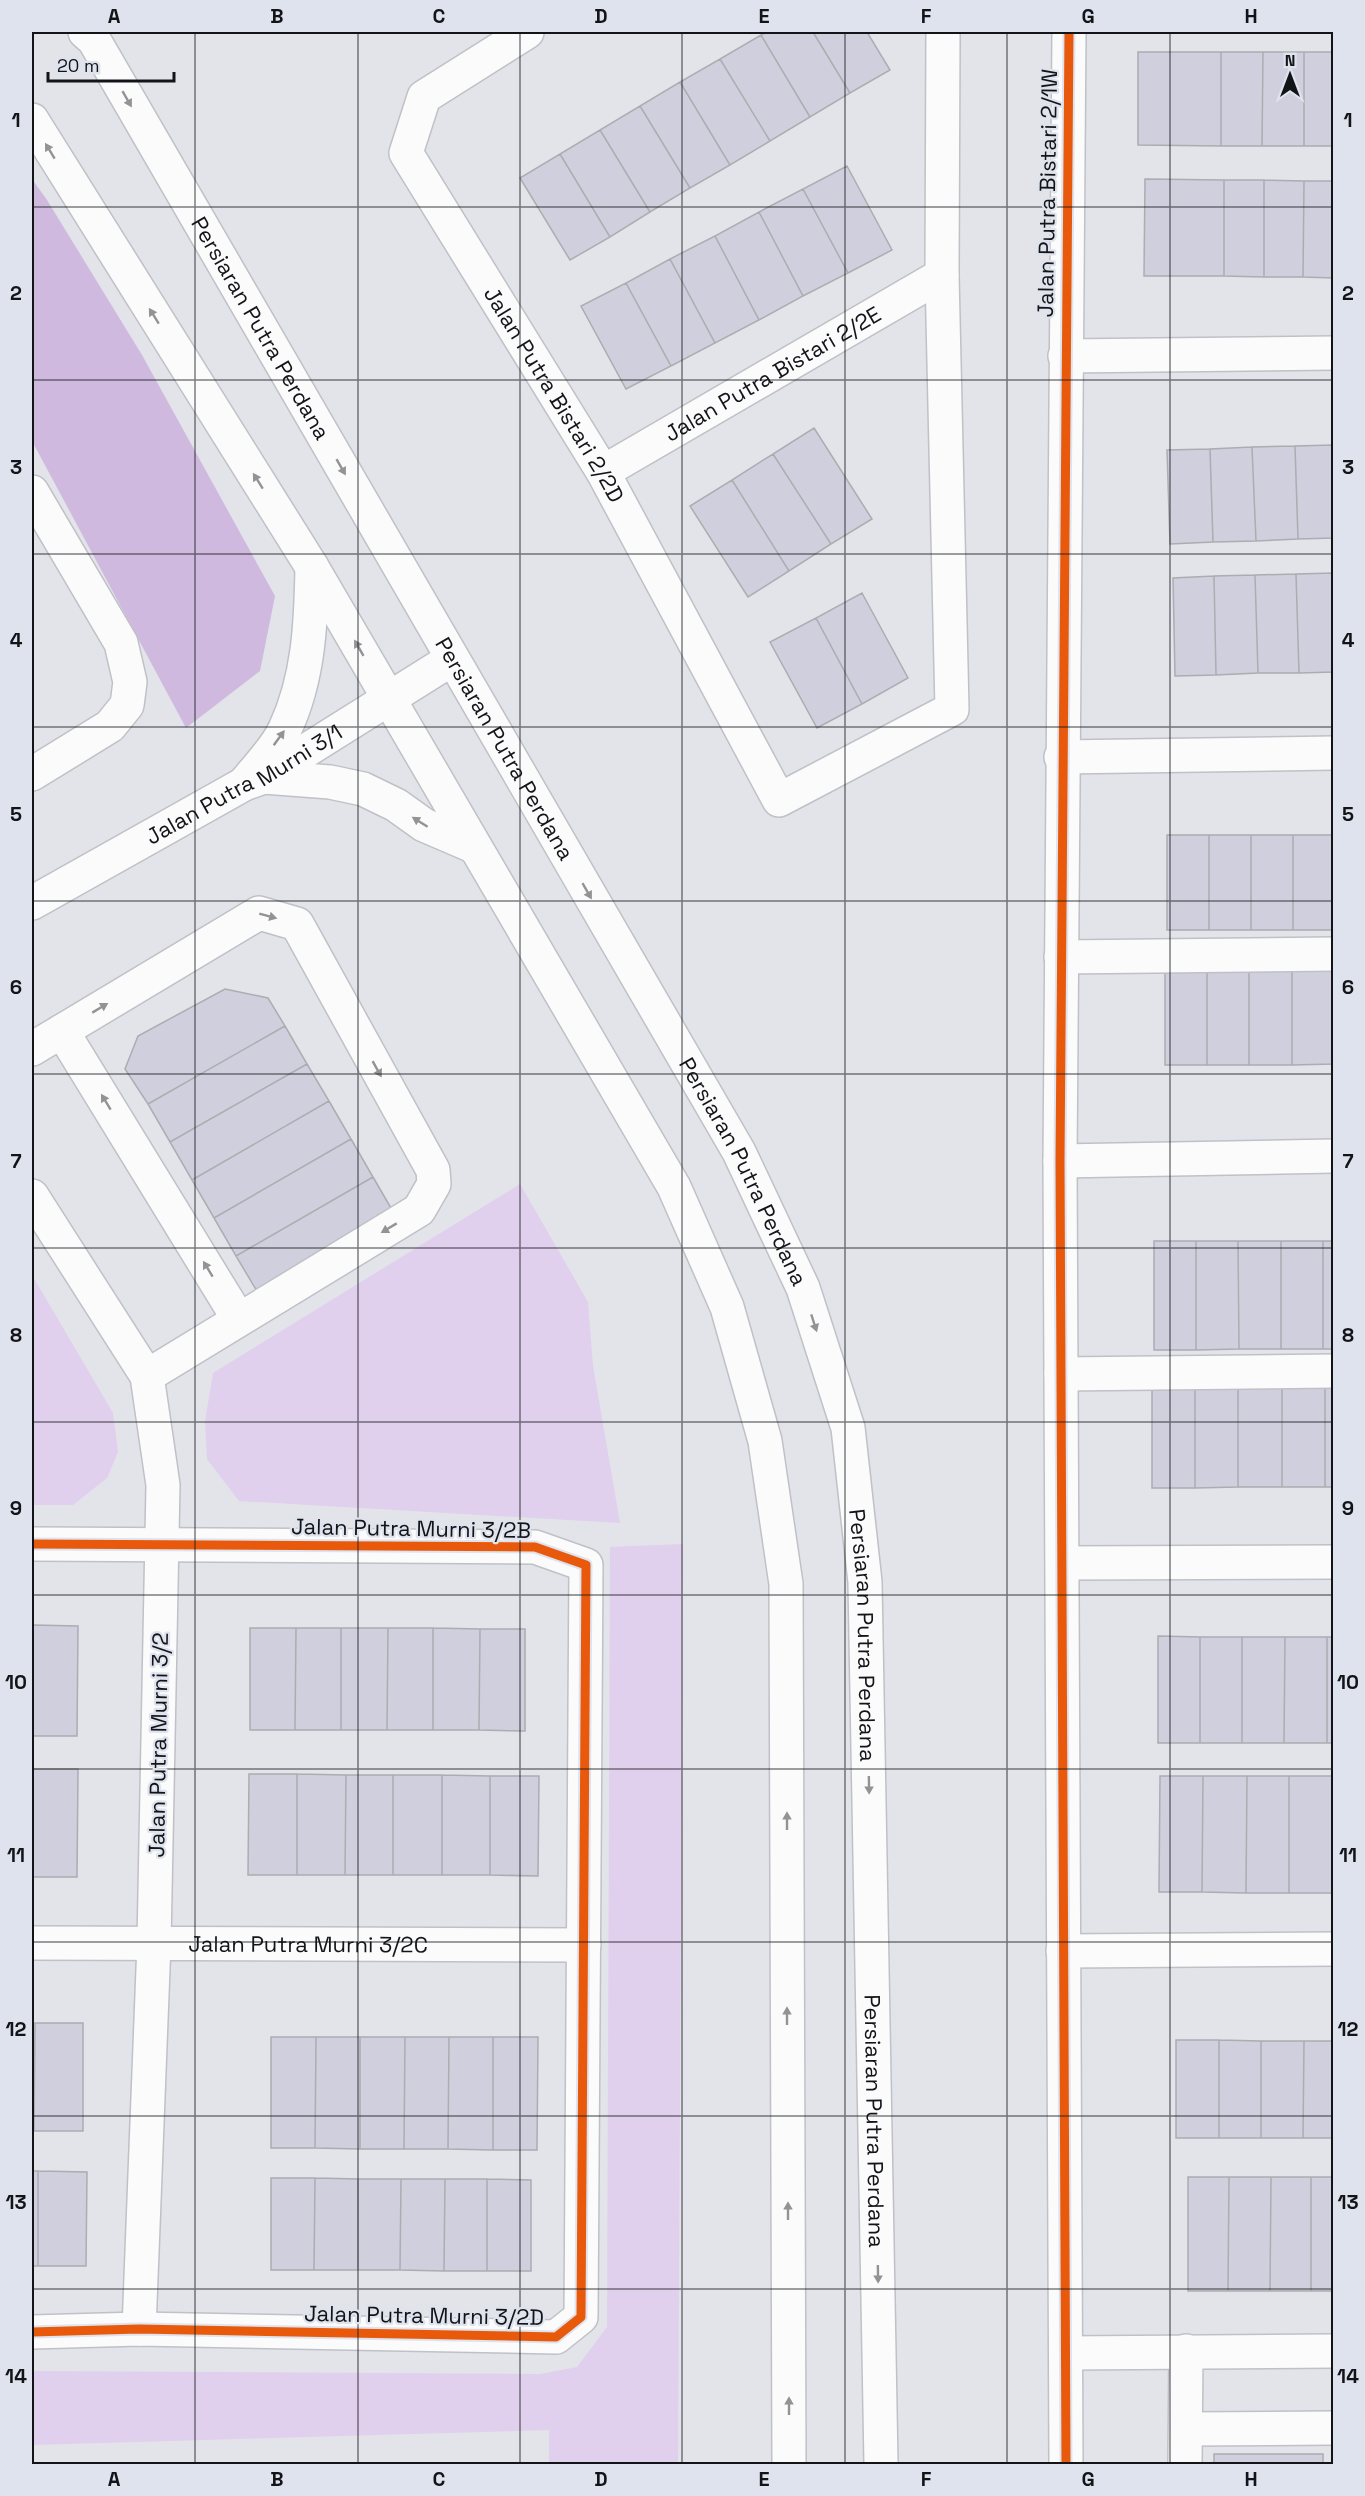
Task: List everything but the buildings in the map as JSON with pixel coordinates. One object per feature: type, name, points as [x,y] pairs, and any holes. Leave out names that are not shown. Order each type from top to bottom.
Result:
[{"type":"street","name":"Jalan Putra Bistari 2/2D","points":[[526,32],[424,97],[406,153],[435,204],[603,472],[779,800],[952,709],[942,275]]},
{"type":"street","points":[[942,32],[942,275]]},
{"type":"street","name":"Jalan Putra Bistari 2/1W","points":[[1066,2464],[1060,1161],[1061,757],[1069,32]]},
{"type":"street","name":"Persiaran Putra Perdana","points":[[96,34],[452,659],[739,1152],[803,1288],[848,1428],[865,1582],[881,2464]]},
{"type":"street","points":[[32,120],[312,567],[473,846],[674,1186],[727,1306],[765,1441],[786,1584],[789,2464]]},
{"type":"street","name":"Jalan Putra Bistari 2/2E","points":[[603,472],[942,275]]},
{"type":"street","points":[[1065,356],[1334,353]]},
{"type":"street","points":[[32,492],[121,644],[130,682],[127,705],[110,726],[32,774]]},
{"type":"street","points":[[254,781],[285,730],[297,695],[311,632],[312,567]]},
{"type":"street","name":"Jalan Putra Murni 3/1","points":[[32,903],[254,781],[452,659]]},
{"type":"street","points":[[1061,757],[1334,753]]},
{"type":"street","points":[[254,781],[330,782],[363,789],[396,805],[424,825],[473,846]]},
{"type":"street","points":[[32,1049],[259,913],[297,924],[433,1170],[434,1184],[419,1210],[238,1318],[147,1376]]},
{"type":"street","points":[[1061,957],[1334,954]]},
{"type":"street","points":[[62,1031],[238,1318]]},
{"type":"street","points":[[1060,1161],[1334,1156]]},
{"type":"street","name":"Jalan Putra Murni 3/2","points":[[32,1196],[147,1376],[163,1485],[154,1943],[139,2329]]},
{"type":"street","points":[[1061,1374],[1334,1371]]},
{"type":"street","name":"Jalan Putra Murni 3/2B","points":[[32,1544],[535,1547],[586,1565],[584,1945]]},
{"type":"street","points":[[1063,1563],[1334,1562]]},
{"type":"street","name":"Jalan Putra Murni 3/2C","points":[[32,1943],[584,1945]]},
{"type":"street","name":"Jalan Putra Murni 3/2D","points":[[32,2332],[139,2329],[556,2337],[581,2316],[584,1945]]},
{"type":"street","points":[[1063,1951],[1334,1949]]},
{"type":"street","points":[[1185,2464],[1186,2351]]},
{"type":"street","points":[[1067,2353],[1334,2351]]},
{"type":"street","points":[[1186,2429],[1334,2428]]},
{"type":"shaded area","points":[[32,179],[142,355],[275,596],[260,671],[186,728],[32,441]]},
{"type":"shaded area","points":[[520,1184],[588,1302],[593,1366],[620,1523],[239,1501],[207,1459],[205,1421],[213,1373]]},
{"type":"shaded area","points":[[32,1275],[113,1413],[118,1452],[107,1478],[73,1505],[32,1505]]},
{"type":"shaded area","points":[[683,1544],[678,2464],[549,2464],[549,2430],[32,2445],[32,2371],[540,2374],[577,2367],[607,2327],[610,1547]]},
{"type":"cycle path","points":[[1066,2464],[1060,1161],[1069,32]]},
{"type":"cycle path","points":[[32,1544],[535,1547],[586,1565],[581,2317],[556,2337],[139,2329],[32,2332]]}]
